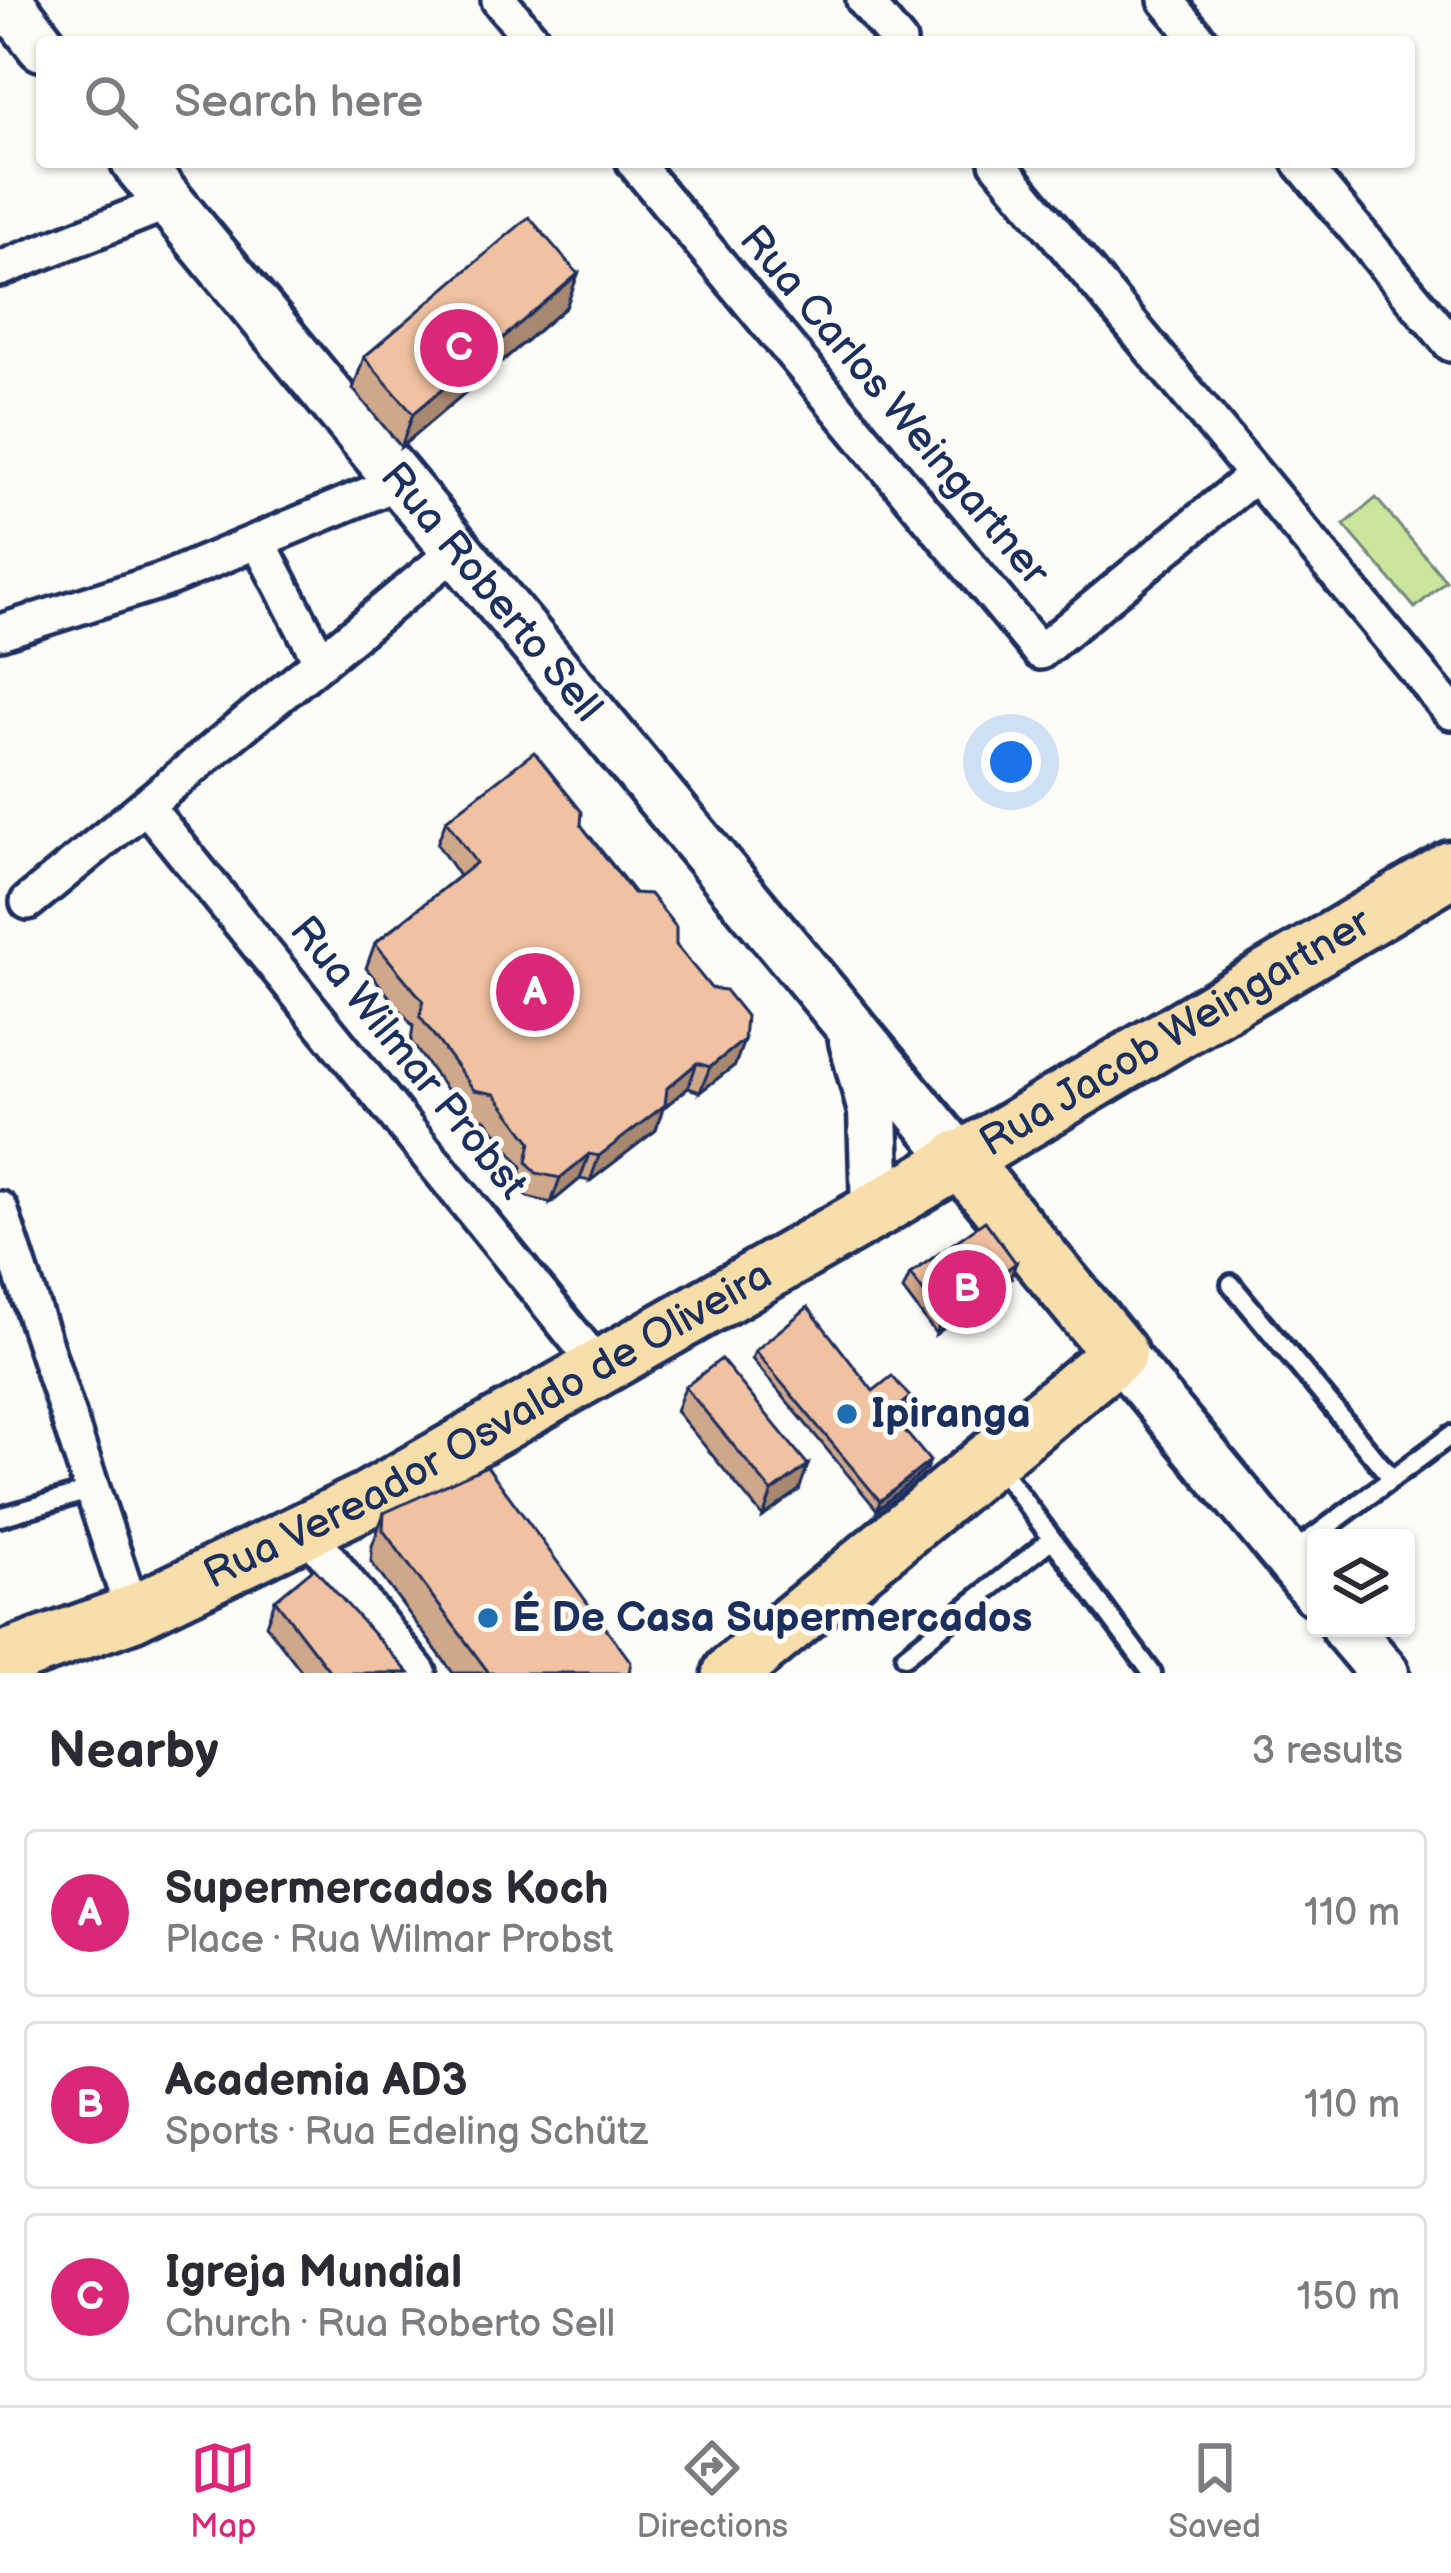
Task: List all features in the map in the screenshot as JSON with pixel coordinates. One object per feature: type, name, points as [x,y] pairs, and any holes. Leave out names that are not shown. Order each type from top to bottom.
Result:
[{"type":"main road","points":[[8,0],[36,38]]},
{"type":"main road","name":"Rua Roberto Sell","points":[[141,168],[959,1158]]},
{"type":"main road","name":"Rua Jacob Weingartner","points":[[959,1158],[1451,868]]},
{"type":"main road","name":"Rua Roberto Sell","points":[[846,1019],[873,1111],[876,1210]]},
{"type":"main road","points":[[959,1158],[1302,1574]]},
{"type":"main road","name":"Rua Vereador Osvaldo de Oliveira","points":[[0,1661],[134,1613],[465,1459],[600,1368],[959,1158]]},
{"type":"main road","points":[[731,1673],[1119,1353]]},
{"type":"main road","points":[[1354,1637],[1384,1673]]},
{"type":"street","points":[[500,0],[529,36]]},
{"type":"street","points":[[864,0],[894,36]]},
{"type":"street","points":[[1166,0],[1196,36]]},
{"type":"street","name":"Rua Carlos Weingartner","points":[[639,168],[1040,652],[1255,476]]},
{"type":"street","points":[[1002,168],[1451,712]]},
{"type":"street","points":[[1305,168],[1451,344]]},
{"type":"street","points":[[0,268],[169,202]]},
{"type":"street","points":[[0,632],[164,580],[401,482]]},
{"type":"street","points":[[258,541],[321,662]]},
{"type":"street","points":[[28,902],[458,549]]},
{"type":"street","name":"Rua Wilmar Probst","points":[[146,806],[600,1368]]},
{"type":"street","points":[[0,1209],[14,1298],[92,1490],[134,1613]]},
{"type":"street","points":[[306,1530],[419,1673]]},
{"type":"lane","points":[[1231,1284],[1392,1479]]},
{"type":"lane","points":[[1302,1574],[1392,1479],[1451,1435]]},
{"type":"lane","points":[[992,1458],[1152,1673]]},
{"type":"lane","points":[[0,1517],[92,1490]]},
{"type":"lane","points":[[905,1656],[1052,1539]]},
{"type":"green space","points":[[1376,498],[1446,581],[1415,608],[1344,525]]},
{"type":"building","points":[[529,217],[578,274],[413,414],[364,357]]},
{"type":"building","points":[[534,752],[582,812],[581,825],[633,893],[650,894],[676,927],[676,945],[711,988],[725,990],[746,1016],[744,1040],[710,1067],[697,1063],[667,1088],[665,1105],[599,1156],[589,1154],[560,1178],[536,1173],[527,1162],[531,1142],[495,1094],[474,1090],[420,1017],[423,1001],[375,943],[476,863],[446,820]]},
{"type":"building","points":[[985,1221],[1016,1263],[942,1317],[910,1274]]},
{"type":"building","name":"Ipiranga","points":[[808,1307],[873,1391],[892,1376],[910,1397],[890,1413],[930,1461],[880,1501],[755,1351]]},
{"type":"building","points":[[721,1359],[808,1465],[772,1492],[685,1387]]},
{"type":"building","name":"É De Casa Supermercados","points":[[487,1466],[631,1662],[629,1673],[489,1673],[383,1530],[384,1513]]},
{"type":"building","points":[[314,1568],[409,1673],[331,1673],[275,1600]]},
{"type":"place","name":"Igreja Mundial","points":[[459,348]]},
{"type":"place","name":"Supermercados Koch","points":[[535,992]]},
{"type":"place","name":"Academia AD3","points":[[967,1289]]},
{"type":"place","name":"Ipiranga","points":[[847,1414]]},
{"type":"place","name":"É De Casa Supermercados","points":[[488,1618]]}]
